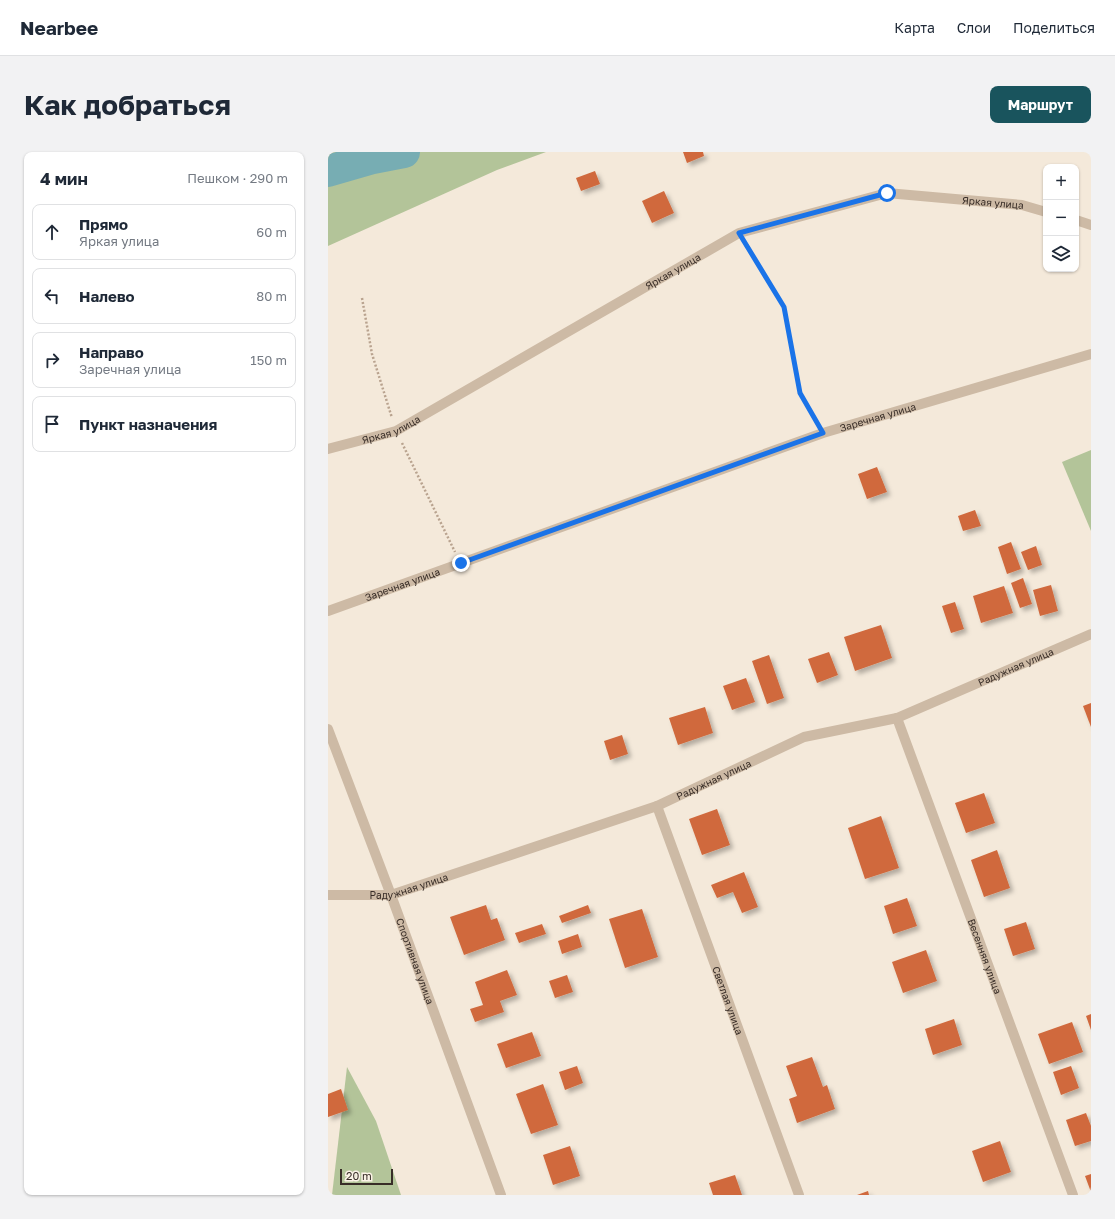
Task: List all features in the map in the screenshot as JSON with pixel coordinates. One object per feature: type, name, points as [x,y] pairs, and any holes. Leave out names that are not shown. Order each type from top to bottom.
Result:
[{"type":"street","name":"Яркая улица","points":[[328,449],[396,431],[739,233],[887,193],[1022,205],[1043,211]]},
{"type":"street","points":[[1079,221],[1091,225]]},
{"type":"street","name":"Заречная улица","points":[[328,611],[823,433],[1091,354]]},
{"type":"street","name":"Радужная улица","points":[[328,895],[391,895],[657,806],[804,738],[898,718],[1091,634]]},
{"type":"street","name":"Весенняя улица","points":[[898,718],[1073,1195]]},
{"type":"street","name":"Спортивная улица","points":[[328,729],[391,895],[501,1195]]},
{"type":"street","name":"Светлая улица","points":[[657,806],[799,1195]]},
{"type":"path","points":[[739,233],[784,307],[800,393],[823,433]]},
{"type":"green space","points":[[328,152],[546,152],[497,170],[328,246]]},
{"type":"green space","points":[[1091,450],[1091,531],[1062,462]]},
{"type":"green space","points":[[347,1067],[376,1121],[401,1195],[332,1195]]},
{"type":"building","points":[[683,152],[703,152],[704,156],[687,163]]},
{"type":"building","points":[[595,171],[600,184],[581,191],[576,178]]},
{"type":"building","points":[[664,191],[674,213],[652,223],[642,201]]},
{"type":"building","points":[[877,467],[887,492],[867,499],[858,474]]},
{"type":"building","points":[[975,510],[981,526],[963,531],[958,516]]},
{"type":"building","points":[[1011,542],[1021,569],[1007,574],[998,547]]},
{"type":"building","points":[[1036,546],[1042,565],[1028,570],[1021,552]]},
{"type":"building","points":[[1023,578],[1032,604],[1020,608],[1011,583]]},
{"type":"building","points":[[1051,585],[1058,611],[1040,616],[1033,590]]},
{"type":"building","points":[[1004,586],[1013,613],[981,623],[973,596]]},
{"type":"building","points":[[955,602],[964,629],[951,633],[942,606]]},
{"type":"building","points":[[881,625],[892,658],[855,671],[844,637]]},
{"type":"building","points":[[829,652],[838,675],[817,683],[808,659]]},
{"type":"building","points":[[769,655],[784,698],[767,704],[752,661]]},
{"type":"building","points":[[746,678],[755,702],[732,710],[723,686]]},
{"type":"building","points":[[1091,703],[1091,727],[1083,706]]},
{"type":"building","points":[[705,707],[713,733],[678,745],[669,718]]},
{"type":"building","points":[[622,735],[628,754],[610,760],[604,741]]},
{"type":"building","points":[[984,793],[995,823],[966,833],[955,803]]},
{"type":"building","points":[[717,809],[730,845],[702,855],[689,819]]},
{"type":"building","points":[[881,816],[899,868],[865,879],[848,828]]},
{"type":"building","points":[[997,850],[1010,888],[984,897],[971,860]]},
{"type":"building","points":[[744,872],[758,907],[742,913],[733,892],[717,898],[711,885]]},
{"type":"building","points":[[907,898],[917,926],[893,934],[884,906]]},
{"type":"building","points":[[486,905],[491,920],[497,918],[505,940],[464,955],[450,917]]},
{"type":"building","points":[[588,905],[591,913],[562,923],[559,916]]},
{"type":"building","points":[[642,909],[658,957],[625,968],[609,919]]},
{"type":"building","points":[[1026,922],[1035,949],[1013,956],[1004,929]]},
{"type":"building","points":[[542,924],[546,934],[519,943],[515,933]]},
{"type":"building","points":[[578,934],[582,947],[562,954],[558,941]]},
{"type":"building","points":[[926,950],[937,981],[903,993],[892,962]]},
{"type":"building","points":[[507,970],[517,995],[500,1001],[504,1012],[475,1022],[470,1009],[483,1005],[475,982]]},
{"type":"building","points":[[567,975],[573,992],[555,998],[549,981]]},
{"type":"building","points":[[1091,1014],[1091,1030],[1086,1016]]},
{"type":"building","points":[[954,1019],[962,1045],[933,1055],[925,1029]]},
{"type":"building","points":[[1072,1022],[1083,1052],[1049,1064],[1038,1034]]},
{"type":"building","points":[[532,1032],[541,1056],[506,1068],[497,1044]]},
{"type":"building","points":[[812,1057],[823,1087],[827,1085],[835,1109],[797,1123],[789,1099],[797,1096],[786,1066]]},
{"type":"building","points":[[577,1066],[583,1083],[565,1090],[559,1072]]},
{"type":"building","points":[[1071,1066],[1079,1088],[1061,1095],[1053,1072]]},
{"type":"building","points":[[543,1084],[558,1125],[531,1134],[516,1094]]},
{"type":"building","points":[[341,1089],[348,1110],[328,1117],[328,1094]]},
{"type":"building","points":[[1086,1113],[1091,1126],[1091,1141],[1075,1146],[1066,1120]]},
{"type":"building","points":[[1000,1141],[1011,1172],[983,1182],[972,1151]]},
{"type":"building","points":[[570,1146],[580,1176],[553,1185],[543,1155]]},
{"type":"building","points":[[1091,1174],[1091,1192],[1085,1176]]},
{"type":"building","points":[[735,1175],[742,1195],[713,1195],[709,1183]]},
{"type":"building","points":[[868,1191],[869,1195],[857,1195]]},
{"type":"waterway","points":[[328,171],[373,158],[404,152]]},
{"type":"route","points":[[461,563],[823,433],[800,393],[784,307],[739,233],[887,193]]}]
